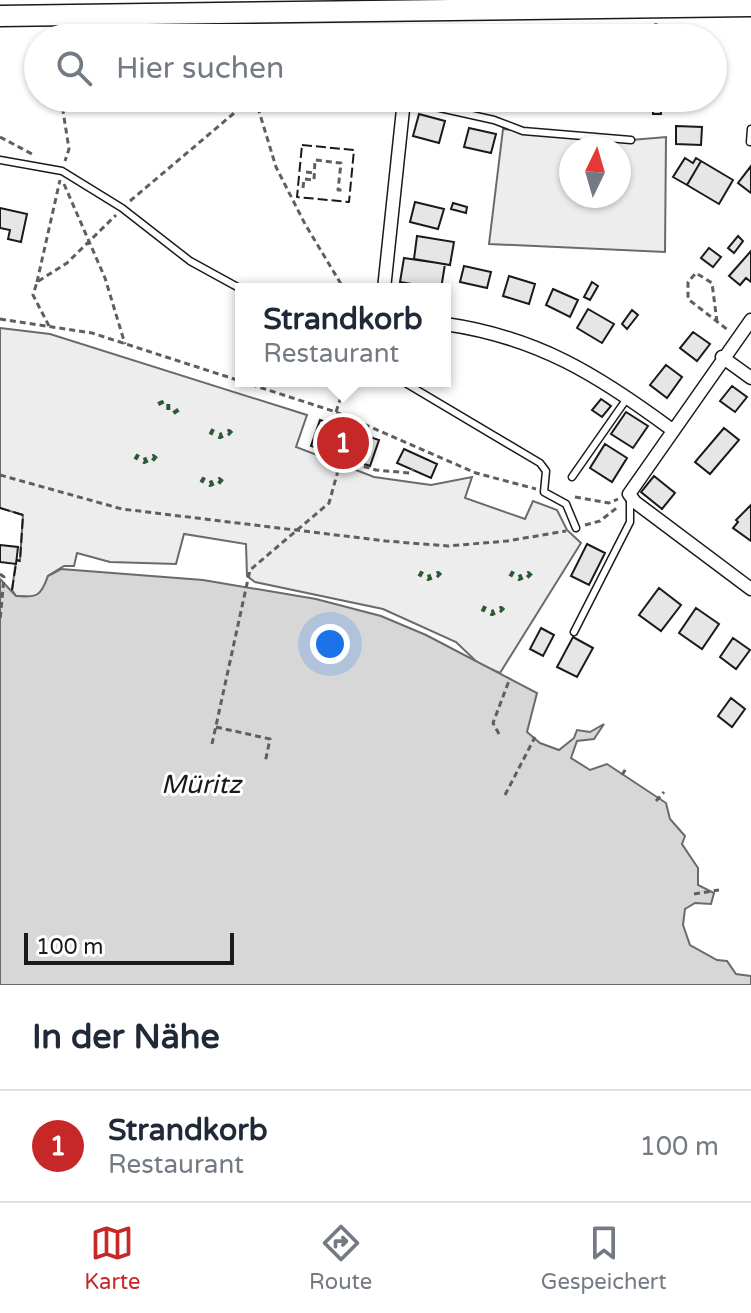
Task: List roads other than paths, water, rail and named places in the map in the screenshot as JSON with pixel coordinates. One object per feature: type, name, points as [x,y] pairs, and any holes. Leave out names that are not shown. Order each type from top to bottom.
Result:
[{"type":"main road","points":[[0,16],[704,4],[751,6]]},
{"type":"street","points":[[385,283],[403,112]]},
{"type":"street","points":[[751,320],[671,429],[629,494],[635,502],[751,589]]},
{"type":"street","points":[[451,325],[532,344],[585,369],[671,429]]},
{"type":"street","points":[[722,357],[751,378]]},
{"type":"lane","points":[[458,112],[494,120],[523,131],[583,136]]},
{"type":"lane","points":[[750,142],[751,129]]},
{"type":"lane","points":[[0,160],[62,171],[122,208],[190,261],[235,286]]},
{"type":"lane","points":[[412,387],[540,463],[546,471],[544,492],[566,504],[576,528]]},
{"type":"lane","points":[[572,477],[628,397]]},
{"type":"lane","points":[[574,632],[630,522],[629,494]]},
{"type":"water","name":"Müritz","points":[[61,569],[203,580],[316,599],[381,616],[426,635],[537,693],[527,732],[540,743],[559,750],[574,738],[577,730],[590,732],[604,724],[594,739],[577,741],[571,758],[590,770],[607,764],[666,803],[670,819],[685,836],[682,844],[698,868],[698,885],[714,893],[711,904],[695,903],[685,909],[683,925],[690,945],[717,960],[727,961],[736,974],[751,976],[751,985],[0,985],[0,579],[16,596],[29,597],[40,592],[48,576]]},
{"type":"place","name":"Strandkorb","points":[[343,443]]}]
